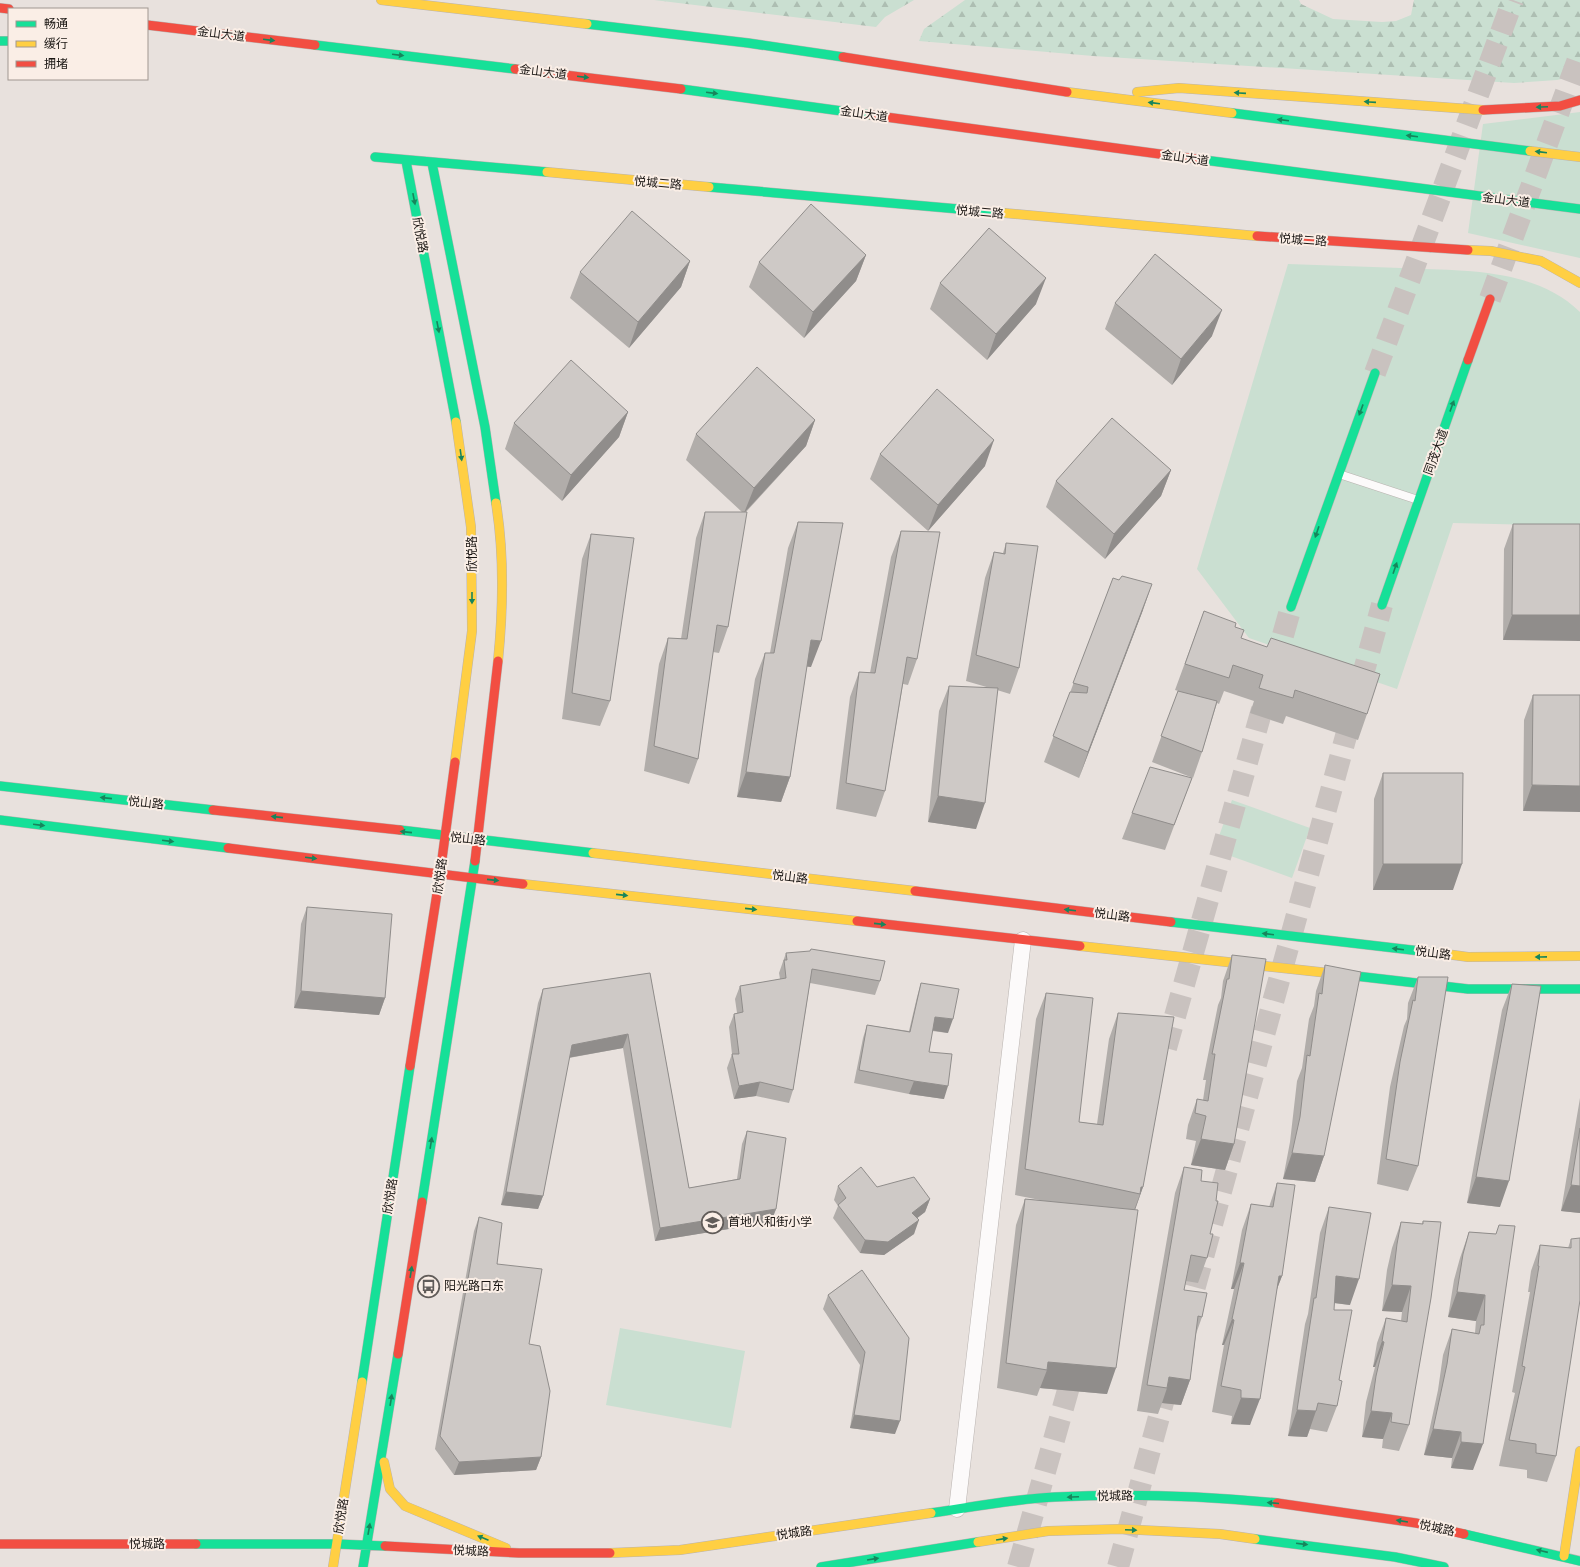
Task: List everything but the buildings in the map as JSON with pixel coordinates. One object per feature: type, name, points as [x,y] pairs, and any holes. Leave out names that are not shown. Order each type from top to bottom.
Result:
[{"type":"main road","points":[[381,0],[748,43],[1097,96],[1580,156]]},
{"type":"main road","name":"金山大道","points":[[148,25],[737,96],[1087,145],[1580,209]]},
{"type":"main road","points":[[148,30],[172,28]]},
{"type":"main road","points":[[1097,96],[1179,88],[1482,110],[1560,106],[1580,100]]},
{"type":"main road","name":"悦城二路","points":[[375,157],[406,161],[1291,239],[1491,251],[1542,261],[1580,283]]},
{"type":"main road","name":"欣悦路","points":[[333,1567],[440,874],[472,631],[471,527],[459,436],[406,161]]},
{"type":"main road","points":[[363,1567],[473,878],[501,631],[500,527],[485,427],[432,163]]},
{"type":"main road","name":"同茂大道","points":[[1382,605],[1490,299]]},
{"type":"main road","points":[[1291,607],[1375,373]]},
{"type":"main road","name":"悦山路","points":[[0,786],[477,839],[1468,957],[1580,956]]},
{"type":"main road","points":[[0,820],[473,878],[1468,989],[1580,989]]},
{"type":"main road","points":[[1564,1556],[1580,1451]]},
{"type":"main road","points":[[382,1455],[390,1489],[405,1506],[518,1553]]},
{"type":"main road","name":"悦城路","points":[[0,1544],[337,1544],[366,1547],[587,1554],[680,1550],[957,1509],[1054,1497],[1128,1495],[1223,1498],[1312,1507],[1416,1523],[1564,1556],[1580,1561]]},
{"type":"main road","points":[[821,1567],[1048,1531],[1120,1530],[1220,1534],[1395,1557],[1444,1567]]},
{"type":"street","points":[[957,1509],[1023,940]]},
{"type":"lane","points":[[1338,474],[1418,500]]},
{"type":"green space","points":[[654,0],[914,0],[885,17],[876,27]]},
{"type":"green space","points":[[965,0],[1299,0],[1301,4],[1333,19],[1382,22],[1396,21],[1411,15],[1414,0],[1580,0],[1580,75],[1557,80],[1514,83],[1093,56],[919,41],[924,29]]},
{"type":"green space","points":[[1580,112],[1580,258],[1468,233],[1483,124]]},
{"type":"green space","points":[[1288,264],[1472,271],[1496,274],[1519,279],[1541,287],[1562,297],[1580,312],[1580,526],[1453,523],[1397,689],[1249,638],[1197,569]]},
{"type":"green space","points":[[1232,800],[1310,828],[1292,878],[1214,850]]},
{"type":"green space","points":[[620,1328],[745,1351],[731,1428],[606,1405]]},
{"type":"tunnel","points":[[1375,373],[1513,0]]},
{"type":"tunnel","points":[[1490,299],[1580,54]]},
{"type":"tunnel","points":[[1186,1319],[1382,605]]},
{"type":"tunnel","points":[[1166,1048],[1291,607]]},
{"type":"tunnel","points":[[1018,1567],[1076,1362]]},
{"type":"tunnel","points":[[1118,1567],[1171,1373]]},
{"type":"traffic: fast","points":[[587,24],[748,43],[843,57]]},
{"type":"traffic: fast","points":[[0,41],[8,41]]},
{"type":"traffic: fast","points":[[315,45],[515,69]]},
{"type":"traffic: fast","points":[[681,89],[871,115]]},
{"type":"traffic: fast","points":[[1232,113],[1530,151]]},
{"type":"traffic: fast","points":[[375,157],[547,172]]},
{"type":"traffic: fast","points":[[1204,160],[1580,209]]},
{"type":"traffic: fast","points":[[406,161],[456,422]]},
{"type":"traffic: fast","points":[[432,163],[485,427],[496,503]]},
{"type":"traffic: fast","points":[[709,187],[1004,213]]},
{"type":"traffic: fast","points":[[1382,605],[1468,360]]},
{"type":"traffic: fast","points":[[1291,607],[1375,373]]},
{"type":"traffic: fast","points":[[0,786],[213,810]]},
{"type":"traffic: fast","points":[[0,820],[228,848]]},
{"type":"traffic: fast","points":[[400,830],[593,853]]},
{"type":"traffic: fast","points":[[422,1202],[475,861]]},
{"type":"traffic: fast","points":[[1171,922],[1446,954]]},
{"type":"traffic: fast","points":[[1347,975],[1468,989],[1580,989]]},
{"type":"traffic: fast","points":[[362,1382],[410,1066]]},
{"type":"traffic: fast","points":[[363,1567],[398,1354]]},
{"type":"traffic: fast","points":[[931,1513],[1024,1500],[1055,1497],[1111,1495],[1166,1496],[1277,1503]]},
{"type":"traffic: fast","points":[[1464,1534],[1580,1561]]},
{"type":"traffic: fast","points":[[1255,1539],[1395,1557],[1444,1567]]},
{"type":"traffic: fast","points":[[821,1567],[978,1542]]},
{"type":"traffic: fast","points":[[196,1544],[337,1544],[385,1546]]},
{"type":"traffic: slow","points":[[381,0],[587,24]]},
{"type":"traffic: slow","points":[[1137,92],[1179,88],[1483,110]]},
{"type":"traffic: slow","points":[[1067,92],[1232,113]]},
{"type":"traffic: slow","points":[[1530,151],[1580,157]]},
{"type":"traffic: slow","points":[[547,172],[709,187]]},
{"type":"traffic: slow","points":[[1004,213],[1257,236]]},
{"type":"traffic: slow","points":[[1468,250],[1491,251],[1541,261],[1580,283]]},
{"type":"traffic: slow","points":[[455,762],[472,631],[471,527],[456,422]]},
{"type":"traffic: slow","points":[[496,503],[499,522],[502,582],[498,661]]},
{"type":"traffic: slow","points":[[593,853],[915,891]]},
{"type":"traffic: slow","points":[[523,884],[857,921]]},
{"type":"traffic: slow","points":[[1080,946],[1347,975]]},
{"type":"traffic: slow","points":[[1446,954],[1468,957],[1580,956]]},
{"type":"traffic: slow","points":[[333,1567],[362,1382]]},
{"type":"traffic: slow","points":[[1564,1556],[1580,1451]]},
{"type":"traffic: slow","points":[[384,1462],[390,1489],[405,1506],[506,1548]]},
{"type":"traffic: slow","points":[[610,1553],[680,1550],[931,1513]]},
{"type":"traffic: slow","points":[[978,1542],[1048,1531],[1120,1529],[1220,1534],[1255,1539]]},
{"type":"traffic: jam","points":[[0,8],[8,9]]},
{"type":"traffic: jam","points":[[148,25],[315,45]]},
{"type":"traffic: jam","points":[[843,57],[1067,92]]},
{"type":"traffic: jam","points":[[515,69],[681,89]]},
{"type":"traffic: jam","points":[[1483,110],[1560,106],[1580,100]]},
{"type":"traffic: jam","points":[[871,115],[1204,160]]},
{"type":"traffic: jam","points":[[1257,236],[1468,250]]},
{"type":"traffic: jam","points":[[1468,360],[1490,299]]},
{"type":"traffic: jam","points":[[475,861],[498,661]]},
{"type":"traffic: jam","points":[[410,1066],[440,874],[455,762]]},
{"type":"traffic: jam","points":[[213,810],[400,830]]},
{"type":"traffic: jam","points":[[228,848],[523,884]]},
{"type":"traffic: jam","points":[[915,891],[1171,922]]},
{"type":"traffic: jam","points":[[857,921],[1080,946]]},
{"type":"traffic: jam","points":[[398,1354],[422,1202]]},
{"type":"traffic: jam","points":[[1277,1503],[1416,1523],[1464,1534]]},
{"type":"traffic: jam","points":[[0,1544],[196,1544]]},
{"type":"traffic: jam","points":[[385,1546],[519,1553],[610,1553]]},
{"type":"place","name":"首地人和街小学","points":[[712,1222]]},
{"type":"place","name":"阳光路口东","points":[[428,1286]]}]
